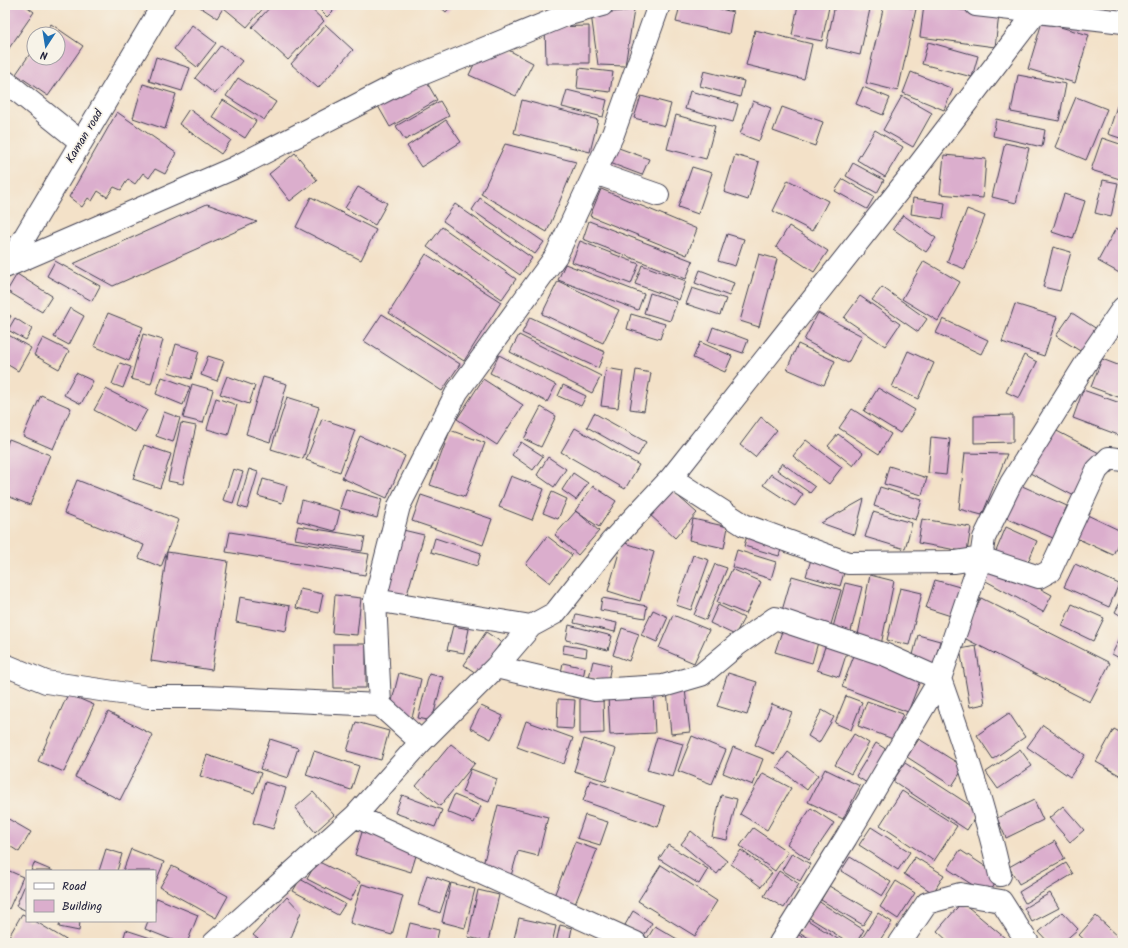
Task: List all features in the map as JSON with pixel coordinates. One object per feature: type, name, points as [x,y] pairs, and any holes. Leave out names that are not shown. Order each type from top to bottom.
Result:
[{"type":"street","name":"Kaman road","points":[[6,266],[163,5]]},
{"type":"street","points":[[6,266],[234,168],[400,83],[566,15],[602,5]]},
{"type":"street","points":[[380,705],[375,600],[399,506],[457,392],[556,256],[613,134],[658,5]]},
{"type":"street","points":[[976,5],[1123,22]]},
{"type":"street","points":[[214,943],[355,816],[421,742],[496,667],[531,626],[555,613],[611,542],[671,478],[915,170],[1036,12]]},
{"type":"street","points":[[5,81],[81,142]]},
{"type":"street","points":[[595,173],[658,195]]},
{"type":"street","points":[[780,943],[846,838],[940,680],[981,558],[984,538],[1011,483],[1091,355],[1123,308]]},
{"type":"street","points":[[671,478],[744,525],[848,563],[955,562],[981,558],[1040,577],[1050,571],[1097,470],[1109,458],[1123,460]]},
{"type":"street","points":[[375,600],[531,626]]},
{"type":"street","points":[[496,667],[595,690],[662,686],[701,675],[737,645],[775,618],[886,655],[940,680],[967,756],[992,837],[1000,875]]},
{"type":"street","points":[[5,665],[46,682],[148,697],[203,697],[380,705],[421,742]]},
{"type":"street","points":[[355,816],[636,943]]},
{"type":"street","points":[[900,943],[928,903],[960,894],[1001,901],[1028,943]]},
{"type":"building","points":[[10,5],[25,5],[34,12],[5,54],[5,12]]},
{"type":"building","points":[[197,5],[225,5],[217,18]]},
{"type":"building","points":[[227,5],[266,5],[247,27],[224,8]]},
{"type":"building","points":[[272,5],[307,5],[324,21],[288,60],[252,27]]},
{"type":"building","points":[[315,5],[339,5],[327,17]]},
{"type":"building","points":[[438,5],[452,5],[446,12]]},
{"type":"building","points":[[680,5],[704,5],[733,12],[729,34],[676,22]]},
{"type":"building","points":[[798,5],[817,5],[829,7],[822,41],[792,35]]},
{"type":"building","points":[[835,5],[849,5],[870,9],[860,55],[826,47]]},
{"type":"building","points":[[884,5],[897,5],[916,9],[898,91],[866,83]]},
{"type":"building","points":[[924,5],[999,15],[995,47],[920,37]]},
{"type":"building","points":[[634,10],[625,66],[598,65],[591,14]]},
{"type":"building","points":[[1042,22],[1089,35],[1075,83],[1028,69]]},
{"type":"building","points":[[192,25],[216,43],[197,67],[174,49]]},
{"type":"building","points":[[326,25],[353,50],[318,88],[291,64]]},
{"type":"building","points":[[589,26],[589,63],[546,63],[545,27]]},
{"type":"building","points":[[755,30],[812,44],[804,79],[746,65]]},
{"type":"building","points":[[66,34],[83,46],[48,96],[16,74],[26,60],[26,66],[66,66]]},
{"type":"building","points":[[928,42],[978,56],[972,77],[922,64]]},
{"type":"building","points":[[495,43],[533,63],[516,96],[469,75],[478,56]]},
{"type":"building","points":[[221,45],[242,61],[215,94],[195,78]]},
{"type":"building","points":[[156,57],[190,68],[182,91],[149,81]]},
{"type":"building","points":[[579,68],[613,72],[610,92],[577,88]]},
{"type":"building","points":[[704,71],[744,81],[740,97],[700,86]]},
{"type":"building","points":[[911,72],[953,89],[944,110],[903,93]]},
{"type":"building","points":[[1018,75],[1066,84],[1059,121],[1011,112]]},
{"type":"building","points":[[238,78],[276,102],[264,120],[226,96]]},
{"type":"building","points":[[425,79],[437,100],[390,127],[378,106]]},
{"type":"building","points":[[143,84],[176,94],[165,129],[133,118]]},
{"type":"building","points":[[863,87],[890,98],[883,115],[856,104]]},
{"type":"building","points":[[567,90],[607,100],[603,117],[562,107]]},
{"type":"building","points":[[690,91],[738,104],[733,122],[685,109]]},
{"type":"building","points":[[641,96],[671,104],[665,126],[634,118]]},
{"type":"building","points":[[902,96],[932,113],[913,147],[883,130]]},
{"type":"building","points":[[1076,97],[1107,109],[1086,160],[1055,147]]},
{"type":"building","points":[[223,100],[256,121],[245,138],[212,117]]},
{"type":"building","points":[[522,100],[598,120],[590,152],[514,133]]},
{"type":"building","points":[[440,101],[449,116],[405,140],[396,126]]},
{"type":"building","points":[[753,101],[771,108],[759,141],[740,134]]},
{"type":"building","points":[[1118,103],[1123,105],[1123,139],[1108,134]]},
{"type":"building","points":[[782,107],[823,122],[815,146],[773,131]]},
{"type":"building","points":[[189,109],[231,140],[221,154],[179,124]]},
{"type":"building","points":[[117,112],[176,153],[165,174],[155,169],[149,178],[143,173],[135,184],[128,179],[121,190],[114,187],[107,197],[98,191],[92,201],[88,198],[82,207],[69,197]]},
{"type":"building","points":[[676,115],[715,126],[706,159],[667,149]]},
{"type":"building","points":[[996,119],[1045,130],[1042,147],[993,136]]},
{"type":"building","points":[[446,120],[461,142],[421,167],[407,146]]},
{"type":"building","points":[[875,130],[903,147],[885,177],[857,160]]},
{"type":"building","points":[[1102,138],[1123,145],[1123,180],[1091,170]]},
{"type":"building","points":[[1005,143],[1029,148],[1016,203],[992,197]]},
{"type":"building","points":[[505,144],[576,162],[547,232],[481,194]]},
{"type":"building","points":[[616,147],[649,159],[642,175],[610,163]]},
{"type":"building","points":[[295,153],[317,180],[290,201],[269,174]]},
{"type":"building","points":[[735,155],[759,162],[748,200],[724,192]]},
{"type":"building","points":[[944,155],[986,159],[983,198],[940,194]]},
{"type":"building","points":[[853,163],[884,180],[877,193],[846,176]]},
{"type":"building","points":[[692,167],[712,173],[698,214],[678,207]]},
{"type":"building","points":[[843,179],[874,197],[867,209],[835,191]]},
{"type":"building","points":[[788,180],[828,201],[812,231],[773,211]]},
{"type":"building","points":[[1103,180],[1118,183],[1111,217],[1095,213]]},
{"type":"building","points":[[358,187],[387,203],[375,225],[345,208]]},
{"type":"building","points":[[601,189],[697,229],[687,255],[590,216]]},
{"type":"building","points":[[1064,194],[1085,201],[1073,239],[1052,232]]},
{"type":"building","points":[[311,197],[376,230],[361,260],[296,227]]},
{"type":"building","points":[[480,198],[544,242],[535,254],[472,210]]},
{"type":"building","points":[[913,198],[945,203],[943,219],[911,214]]},
{"type":"building","points":[[207,204],[257,222],[113,286],[73,264]]},
{"type":"building","points":[[455,204],[532,258],[520,275],[443,221]]},
{"type":"building","points":[[967,209],[985,216],[965,269],[947,262]]},
{"type":"building","points":[[903,215],[936,238],[926,252],[893,229]]},
{"type":"building","points":[[589,221],[693,261],[686,279],[583,239]]},
{"type":"building","points":[[789,226],[828,251],[814,272],[776,247]]},
{"type":"building","points":[[442,227],[516,279],[502,299],[427,247]]},
{"type":"building","points":[[1116,228],[1123,232],[1123,275],[1098,261]]},
{"type":"building","points":[[727,234],[744,239],[735,266],[718,261]]},
{"type":"building","points":[[580,241],[639,264],[631,284],[572,262]]},
{"type":"building","points":[[1053,247],[1071,252],[1060,291],[1043,287]]},
{"type":"building","points":[[426,254],[501,302],[464,361],[389,313]]},
{"type":"building","points":[[759,254],[777,259],[759,327],[740,321]]},
{"type":"building","points":[[55,261],[100,286],[92,301],[47,276]]},
{"type":"building","points":[[924,261],[960,282],[938,321],[902,299]]},
{"type":"building","points":[[565,264],[644,294],[638,310],[558,280]]},
{"type":"building","points":[[642,265],[686,281],[679,300],[635,284]]},
{"type":"building","points":[[700,270],[734,283],[729,296],[695,283]]},
{"type":"building","points":[[17,274],[52,296],[42,312],[7,291]]},
{"type":"building","points":[[558,281],[619,310],[603,343],[542,314]]},
{"type":"building","points":[[882,287],[927,319],[918,332],[872,300]]},
{"type":"building","points":[[692,288],[726,299],[720,315],[686,304]]},
{"type":"building","points":[[650,293],[677,302],[670,321],[644,313]]},
{"type":"building","points":[[860,296],[900,324],[885,346],[844,318]]},
{"type":"building","points":[[1015,304],[1057,317],[1044,356],[1002,342]]},
{"type":"building","points":[[70,308],[84,316],[69,345],[54,337]]},
{"type":"building","points":[[5,313],[11,316],[5,326]]},
{"type":"building","points":[[108,313],[143,327],[129,361],[94,346]]},
{"type":"building","points":[[818,313],[862,336],[848,363],[804,340]]},
{"type":"building","points":[[1072,313],[1100,331],[1085,354],[1056,336]]},
{"type":"building","points":[[382,314],[460,364],[442,391],[364,341]]},
{"type":"building","points":[[631,314],[665,324],[660,339],[627,329]]},
{"type":"building","points":[[530,317],[605,352],[598,368],[522,333]]},
{"type":"building","points":[[15,318],[32,329],[26,340],[8,330]]},
{"type":"building","points":[[943,319],[988,340],[981,354],[936,333]]},
{"type":"building","points":[[713,327],[748,340],[743,353],[708,341]]},
{"type":"building","points":[[5,333],[31,348],[18,371],[5,363]]},
{"type":"building","points":[[143,334],[163,340],[151,384],[131,379]]},
{"type":"building","points":[[519,335],[601,376],[592,393],[510,352]]},
{"type":"building","points":[[43,338],[69,351],[59,369],[34,355]]},
{"type":"building","points":[[700,342],[732,356],[725,372],[693,358]]},
{"type":"building","points":[[176,344],[199,351],[191,379],[168,372]]},
{"type":"building","points":[[798,344],[835,361],[824,385],[787,369]]},
{"type":"building","points":[[908,351],[934,363],[918,399],[892,387]]},
{"type":"building","points":[[499,355],[556,385],[547,402],[490,373]]},
{"type":"building","points":[[1024,355],[1037,362],[1019,398],[1006,392]]},
{"type":"building","points":[[208,356],[224,361],[217,381],[201,375]]},
{"type":"building","points":[[1102,359],[1123,367],[1123,384],[1118,397],[1091,387]]},
{"type":"building","points":[[120,363],[131,367],[123,388],[112,384]]},
{"type":"building","points":[[606,368],[623,371],[618,408],[601,406]]},
{"type":"building","points":[[636,370],[651,373],[644,411],[630,409]]},
{"type":"building","points":[[76,373],[93,381],[81,404],[64,395]]},
{"type":"building","points":[[227,376],[255,386],[249,404],[220,394]]},
{"type":"building","points":[[162,377],[190,387],[183,405],[156,394]]},
{"type":"building","points":[[263,377],[287,384],[270,442],[246,434]]},
{"type":"building","points":[[483,379],[523,405],[497,445],[457,419]]},
{"type":"building","points":[[192,384],[213,390],[203,423],[183,418]]},
{"type":"building","points":[[563,385],[586,396],[581,406],[558,396]]},
{"type":"building","points":[[878,388],[915,410],[900,433],[864,411]]},
{"type":"building","points":[[106,389],[147,410],[135,432],[94,410]]},
{"type":"building","points":[[1083,390],[1123,404],[1123,431],[1121,436],[1073,418]]},
{"type":"building","points":[[41,395],[71,408],[53,449],[23,436]]},
{"type":"building","points":[[287,397],[319,407],[303,459],[271,449]]},
{"type":"building","points":[[216,398],[237,405],[228,435],[207,429]]},
{"type":"building","points":[[541,407],[556,416],[541,447],[524,439]]},
{"type":"building","points":[[852,409],[891,434],[879,454],[839,428]]},
{"type":"building","points":[[164,412],[180,418],[173,442],[156,436]]},
{"type":"building","points":[[594,413],[646,442],[638,456],[587,427]]},
{"type":"building","points":[[1013,415],[1013,442],[974,443],[974,416]]},
{"type":"building","points":[[761,417],[777,430],[755,457],[740,445]]},
{"type":"building","points":[[322,419],[355,430],[340,472],[306,460]]},
{"type":"building","points":[[181,423],[196,426],[183,484],[168,481]]},
{"type":"building","points":[[575,428],[639,465],[625,489],[561,452]]},
{"type":"building","points":[[1051,428],[1103,455],[1080,499],[1028,472]]},
{"type":"building","points":[[450,430],[485,443],[465,497],[430,485]]},
{"type":"building","points":[[838,434],[863,453],[853,466],[828,446]]},
{"type":"building","points":[[360,436],[405,456],[387,498],[342,478]]},
{"type":"building","points":[[931,437],[950,439],[946,475],[928,473]]},
{"type":"building","points":[[9,439],[50,455],[30,505],[5,495],[5,450]]},
{"type":"building","points":[[806,440],[842,467],[829,484],[793,456]]},
{"type":"building","points":[[521,442],[543,456],[533,470],[512,455]]},
{"type":"building","points":[[144,445],[171,454],[160,488],[133,479]]},
{"type":"building","points":[[965,453],[1007,454],[982,515],[959,509]]},
{"type":"building","points":[[548,457],[566,469],[554,487],[537,475]]},
{"type":"building","points":[[782,463],[815,487],[810,493],[777,470]]},
{"type":"building","points":[[889,466],[927,478],[922,495],[884,484]]},
{"type":"building","points":[[233,469],[243,472],[233,503],[223,500]]},
{"type":"building","points":[[249,469],[258,472],[247,509],[238,506]]},
{"type":"building","points":[[573,473],[588,483],[576,500],[562,490]]},
{"type":"building","points":[[771,474],[803,494],[795,506],[763,485]]},
{"type":"building","points":[[511,476],[544,489],[532,520],[499,507]]},
{"type":"building","points":[[263,479],[287,486],[282,503],[258,496]]},
{"type":"building","points":[[77,480],[179,520],[161,567],[139,558],[144,545],[64,513]]},
{"type":"building","points":[[1020,485],[1067,506],[1053,538],[1006,518]]},
{"type":"building","points":[[593,486],[616,501],[599,527],[575,511]]},
{"type":"building","points":[[880,487],[922,500],[916,520],[874,506]]},
{"type":"building","points":[[346,489],[382,499],[377,518],[340,508]]},
{"type":"building","points":[[670,489],[697,513],[675,538],[648,513]]},
{"type":"building","points":[[552,492],[567,499],[558,519],[543,513]]},
{"type":"building","points":[[421,495],[492,519],[483,545],[412,521]]},
{"type":"building","points":[[864,499],[855,535],[821,523]]},
{"type":"building","points":[[302,500],[340,511],[335,531],[297,521]]},
{"type":"building","points":[[576,511],[599,531],[578,555],[555,535]]},
{"type":"building","points":[[873,512],[912,523],[905,549],[865,537]]},
{"type":"building","points":[[1083,513],[1123,532],[1113,555],[1072,536]]},
{"type":"building","points":[[693,519],[728,527],[724,548],[689,540]]},
{"type":"building","points":[[922,519],[971,527],[967,552],[918,543]]},
{"type":"building","points":[[298,526],[365,537],[362,551],[295,539]]},
{"type":"building","points":[[1006,527],[1037,541],[1025,569],[994,556]]},
{"type":"building","points":[[403,530],[424,535],[406,598],[386,592]]},
{"type":"building","points":[[230,532],[369,554],[365,575],[226,552]]},
{"type":"building","points":[[748,532],[783,543],[779,556],[744,546]]},
{"type":"building","points":[[547,536],[572,555],[550,583],[526,564]]},
{"type":"building","points":[[435,538],[481,553],[477,566],[431,552]]},
{"type":"building","points":[[622,542],[654,552],[640,601],[608,591]]},
{"type":"building","points":[[737,550],[776,562],[771,579],[732,567]]},
{"type":"building","points":[[167,552],[228,561],[212,670],[151,661]]},
{"type":"building","points":[[693,555],[709,560],[691,610],[676,605]]},
{"type":"building","points":[[812,556],[846,566],[840,586],[806,576]]},
{"type":"building","points":[[993,563],[1052,595],[1043,612],[984,580]]},
{"type":"building","points":[[715,564],[727,568],[706,620],[694,615]]},
{"type":"building","points":[[1075,564],[1119,584],[1109,607],[1064,587]]},
{"type":"building","points":[[732,569],[761,582],[746,614],[717,602]]},
{"type":"building","points":[[870,575],[894,581],[881,645],[857,640]]},
{"type":"building","points":[[792,576],[841,590],[830,628],[781,614]]},
{"type":"building","points":[[935,580],[963,588],[954,617],[926,608]]},
{"type":"building","points":[[845,583],[862,587],[850,635],[832,631]]},
{"type":"building","points":[[900,588],[922,593],[909,645],[887,640]]},
{"type":"building","points":[[300,589],[323,594],[319,613],[296,608]]},
{"type":"building","points":[[335,595],[361,598],[357,635],[332,633]]},
{"type":"building","points":[[240,597],[290,606],[286,631],[236,622]]},
{"type":"building","points":[[1123,597],[1123,617],[1115,612]]},
{"type":"building","points":[[602,598],[647,606],[645,618],[600,610]]},
{"type":"building","points":[[981,598],[1110,663],[1090,702],[962,637]]},
{"type":"building","points":[[1072,604],[1104,618],[1093,641],[1062,626]]},
{"type":"building","points":[[718,605],[744,618],[735,635],[710,623]]},
{"type":"building","points":[[653,610],[668,617],[657,642],[641,635]]},
{"type":"building","points":[[576,614],[617,623],[615,632],[574,623]]},
{"type":"building","points":[[673,615],[709,630],[694,663],[659,648]]},
{"type":"building","points":[[569,625],[612,636],[608,650],[566,640]]},
{"type":"building","points":[[453,626],[469,629],[464,653],[447,650]]},
{"type":"building","points":[[622,628],[639,634],[629,661],[613,655]]},
{"type":"building","points":[[783,628],[819,639],[812,663],[775,652]]},
{"type":"building","points":[[486,632],[501,642],[479,675],[464,665]]},
{"type":"building","points":[[1123,632],[1123,660],[1112,654]]},
{"type":"building","points":[[918,635],[940,641],[934,664],[912,659]]},
{"type":"building","points":[[333,644],[366,644],[366,688],[334,688]]},
{"type":"building","points":[[826,644],[847,652],[839,677],[817,670]]},
{"type":"building","points":[[564,645],[587,649],[586,657],[563,653]]},
{"type":"building","points":[[976,646],[985,704],[970,707],[960,649]]},
{"type":"building","points":[[855,653],[921,678],[908,712],[842,687]]},
{"type":"building","points":[[593,661],[611,665],[608,681],[589,677]]},
{"type":"building","points":[[563,663],[585,668],[582,682],[560,677]]},
{"type":"building","points":[[399,673],[421,679],[412,718],[389,713]]},
{"type":"building","points":[[728,673],[757,682],[747,715],[717,706]]},
{"type":"building","points":[[429,674],[443,677],[432,721],[418,718]]},
{"type":"building","points":[[685,689],[690,732],[671,734],[667,691]]},
{"type":"building","points":[[68,694],[94,705],[64,772],[38,761]]},
{"type":"building","points":[[653,694],[655,733],[610,735],[608,696]]},
{"type":"building","points":[[846,696],[862,702],[851,730],[835,723]]},
{"type":"building","points":[[580,698],[603,698],[604,733],[580,734]]},
{"type":"building","points":[[558,699],[575,700],[573,729],[557,728]]},
{"type":"building","points":[[867,701],[903,714],[893,739],[858,726]]},
{"type":"building","points":[[772,704],[792,712],[775,754],[755,745]]},
{"type":"building","points":[[481,706],[503,716],[491,739],[470,728]]},
{"type":"building","points":[[822,710],[834,717],[819,743],[808,736]]},
{"type":"building","points":[[108,712],[153,735],[120,800],[75,777]]},
{"type":"building","points":[[1009,713],[1025,737],[993,759],[977,735]]},
{"type":"building","points":[[526,721],[573,738],[564,764],[517,747]]},
{"type":"building","points":[[356,722],[389,731],[381,760],[347,751]]},
{"type":"building","points":[[1043,725],[1085,755],[1070,777],[1027,747]]},
{"type":"building","points":[[1114,729],[1123,734],[1123,777],[1096,762]]},
{"type":"building","points":[[854,734],[869,743],[851,774],[835,765]]},
{"type":"building","points":[[692,736],[726,750],[712,784],[678,771]]},
{"type":"building","points":[[657,737],[683,744],[673,777],[647,770]]},
{"type":"building","points":[[270,739],[298,748],[288,778],[260,769]]},
{"type":"building","points":[[584,739],[616,749],[606,781],[574,771]]},
{"type":"building","points":[[919,739],[964,767],[952,786],[907,757]]},
{"type":"building","points":[[876,743],[887,750],[867,783],[856,776]]},
{"type":"building","points":[[451,744],[475,763],[440,806],[416,786]]},
{"type":"building","points":[[733,747],[763,759],[753,785],[723,773]]},
{"type":"building","points":[[1020,749],[1032,766],[998,789],[986,772]]},
{"type":"building","points":[[314,751],[359,766],[351,790],[306,775]]},
{"type":"building","points":[[788,752],[818,775],[807,790],[777,767]]},
{"type":"building","points":[[207,755],[261,773],[254,793],[200,776]]},
{"type":"building","points":[[905,763],[979,811],[967,830],[893,781]]},
{"type":"building","points":[[471,769],[497,779],[489,802],[462,792]]},
{"type":"building","points":[[825,769],[860,786],[843,819],[808,802]]},
{"type":"building","points":[[763,773],[791,788],[767,830],[740,814]]},
{"type":"building","points":[[590,780],[665,806],[658,827],[583,801]]},
{"type":"building","points":[[265,782],[286,788],[273,829],[253,823]]},
{"type":"building","points":[[902,791],[957,826],[934,861],[880,825]]},
{"type":"building","points":[[313,792],[334,815],[315,832],[295,808]]},
{"type":"building","points":[[402,795],[442,810],[435,827],[395,813]]},
{"type":"building","points":[[454,795],[481,806],[474,823],[447,812]]},
{"type":"building","points":[[721,795],[737,799],[727,840],[712,837]]},
{"type":"building","points":[[1034,800],[1043,820],[1006,838],[997,818]]},
{"type":"building","points":[[498,805],[548,817],[538,856],[518,851],[511,876],[482,869]]},
{"type":"building","points":[[1063,806],[1084,830],[1070,842],[1049,818]]},
{"type":"building","points":[[811,808],[834,823],[809,860],[787,844]]},
{"type":"building","points":[[585,815],[608,822],[600,845],[577,838]]},
{"type":"building","points":[[5,817],[31,832],[19,852],[5,843]]},
{"type":"building","points":[[871,827],[910,852],[898,870],[859,845]]},
{"type":"building","points":[[753,828],[788,852],[775,871],[740,846]]},
{"type":"building","points":[[363,829],[419,846],[411,872],[355,855]]},
{"type":"building","points":[[691,831],[727,861],[717,874],[681,844]]},
{"type":"building","points":[[1055,841],[1065,859],[1019,884],[1009,867]]},
{"type":"building","points":[[575,842],[597,850],[573,909],[552,901]]},
{"type":"building","points":[[668,845],[708,869],[699,884],[659,859]]},
{"type":"building","points":[[106,849],[122,854],[117,870],[99,870]]},
{"type":"building","points":[[131,849],[164,862],[156,882],[156,870],[123,870]]},
{"type":"building","points":[[741,850],[772,873],[761,887],[731,864]]},
{"type":"building","points":[[960,850],[1000,876],[988,895],[948,869]]},
{"type":"building","points":[[792,853],[810,864],[800,881],[782,870]]},
{"type":"building","points":[[850,857],[891,882],[882,896],[841,871]]},
{"type":"building","points":[[915,857],[944,875],[933,893],[904,874]]},
{"type":"building","points":[[317,861],[360,882],[350,901],[307,879]]},
{"type":"building","points":[[34,863],[51,870],[31,870]]},
{"type":"building","points":[[1066,863],[1073,874],[1025,903],[1019,892]]},
{"type":"building","points":[[661,865],[717,901],[695,936],[638,901]]},
{"type":"building","points":[[172,866],[228,896],[216,918],[160,887]]},
{"type":"building","points":[[5,869],[23,877],[9,909],[5,907]]},
{"type":"building","points":[[779,871],[799,884],[784,908],[764,896]]},
{"type":"building","points":[[427,875],[450,883],[440,913],[418,905]]},
{"type":"building","points":[[300,879],[345,904],[338,915],[293,891]]},
{"type":"building","points":[[896,881],[915,893],[898,919],[880,907]]},
{"type":"building","points":[[26,882],[26,911],[16,906]]},
{"type":"building","points":[[451,883],[475,889],[465,928],[442,922]]},
{"type":"building","points":[[362,884],[403,896],[392,935],[350,923]]},
{"type":"building","points":[[829,886],[872,911],[863,925],[821,900]]},
{"type":"building","points":[[478,890],[499,895],[488,942],[468,937]]},
{"type":"building","points":[[1050,893],[1059,908],[1032,922],[1024,908]]},
{"type":"building","points":[[287,897],[301,912],[289,943],[263,943],[253,935]]},
{"type":"building","points":[[157,898],[198,915],[187,943],[180,943],[145,929],[148,922],[156,922]]},
{"type":"building","points":[[818,901],[864,930],[856,943],[850,943],[808,917]]},
{"type":"building","points":[[962,902],[1011,943],[950,943],[937,931]]},
{"type":"building","points":[[633,911],[652,923],[643,937],[625,925]]},
{"type":"building","points":[[1062,912],[1078,929],[1062,943],[1049,943],[1039,932]]},
{"type":"building","points":[[878,913],[892,922],[878,943],[859,943]]},
{"type":"building","points":[[22,914],[26,916],[26,922],[37,922],[71,943],[5,943]]},
{"type":"building","points":[[1096,916],[1119,937],[1114,943],[1088,943],[1079,935]]},
{"type":"building","points":[[519,918],[556,926],[552,943],[513,943]]},
{"type":"building","points":[[806,919],[844,943],[817,943],[799,932]]},
{"type":"building","points":[[60,922],[80,922],[79,931],[59,927]]},
{"type":"building","points":[[410,923],[439,930],[436,943],[405,943]]},
{"type":"building","points":[[560,925],[572,928],[569,943],[556,943]]},
{"type":"building","points":[[655,926],[684,943],[653,943],[647,939]]},
{"type":"building","points":[[126,930],[166,943],[122,943]]},
{"type":"building","points":[[797,934],[813,943],[792,943]]}]
